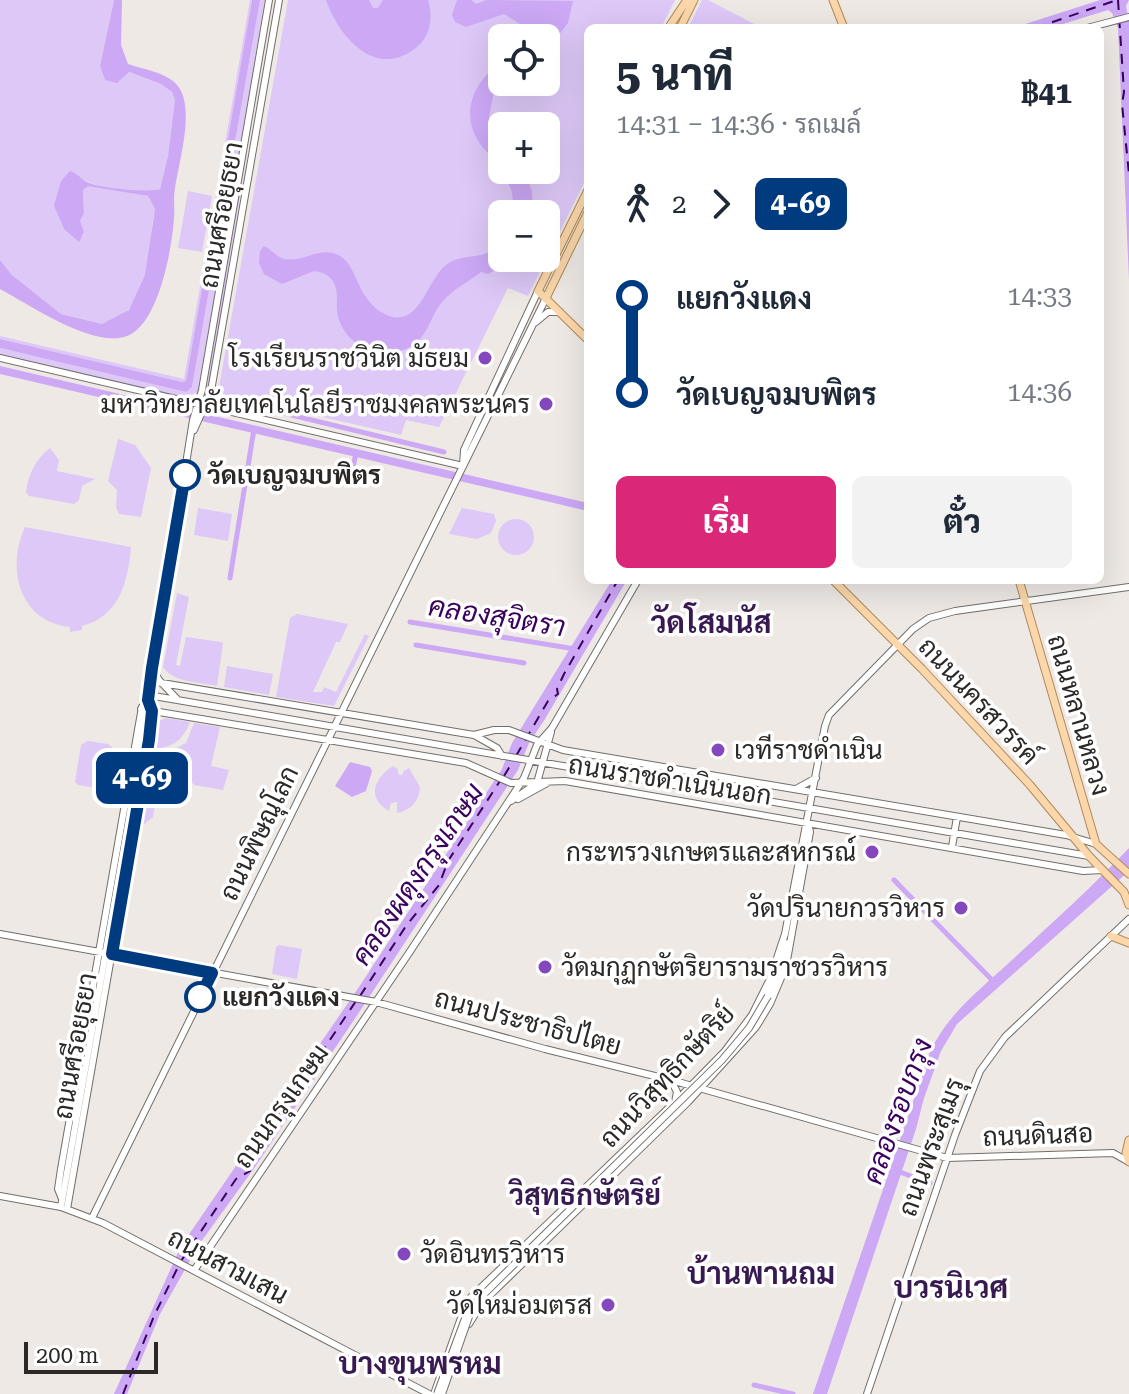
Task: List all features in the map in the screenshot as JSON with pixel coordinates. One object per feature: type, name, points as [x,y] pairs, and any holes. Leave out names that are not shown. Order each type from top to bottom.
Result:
[{"type":"main road","name":"ถนนศรีอยุธยา","points":[[63,1205],[58,1189],[87,1063],[139,738],[147,710],[192,434],[201,407],[269,0]]},
{"type":"main road","name":"ถนนศรีอยุธยา","points":[[201,407],[211,390],[279,0]]},
{"type":"main road","points":[[671,24],[685,0]]},
{"type":"main road","points":[[682,24],[694,0]]},
{"type":"main road","points":[[833,0],[842,24]]},
{"type":"main road","points":[[1102,24],[1129,17]]},
{"type":"main road","points":[[244,146],[253,148]]},
{"type":"main road","name":"ถนนพิษณุโลก","points":[[462,468],[464,450],[500,370],[584,198]]},
{"type":"main road","name":"ถนนพิษณุโลก","points":[[92,1218],[584,220]]},
{"type":"main road","points":[[538,291],[584,336]]},
{"type":"main road","points":[[532,326],[548,312],[560,312]]},
{"type":"main road","points":[[0,358],[462,468]]},
{"type":"main road","points":[[505,360],[507,365],[514,364]]},
{"type":"main road","points":[[500,370],[506,370],[508,376]]},
{"type":"main road","points":[[522,781],[527,760],[539,740],[550,731],[636,584]]},
{"type":"main road","name":"ถนนนครสวรรค์","points":[[837,584],[1063,822],[1089,856],[1126,895],[1129,905]]},
{"type":"main road","name":"ถนนหลานหลวง","points":[[1020,584],[1096,844]]},
{"type":"main road","name":"ถนนวิสุทธิกษัตริย์","points":[[439,1393],[437,1383],[467,1301],[675,1102],[737,1036],[764,993],[785,934],[829,715],[917,625],[935,615],[1129,587]]},
{"type":"main road","points":[[152,668],[178,700]]},
{"type":"main road","name":"ถนนราชดำเนินนอก","points":[[150,681],[474,735],[494,730],[516,731],[563,750],[1075,836],[1096,844]]},
{"type":"main road","name":"ถนนราชดำเนินนอก","points":[[148,698],[178,700],[1089,856]]},
{"type":"main road","points":[[241,725],[246,698]]},
{"type":"main road","name":"ถนนศรีอยุธยา","points":[[129,799],[152,720],[147,710]]},
{"type":"main road","name":"ถนนราชดำเนินนอก","points":[[147,710],[478,767],[494,776],[510,792],[522,781],[565,781],[1083,871],[1102,871]]},
{"type":"main road","points":[[152,720],[167,713]]},
{"type":"main road","points":[[420,741],[423,727]]},
{"type":"main road","points":[[539,740],[550,731]]},
{"type":"main road","points":[[474,735],[493,745],[504,756]]},
{"type":"main road","name":"ถนนศรีอยุธยา","points":[[63,1205],[144,748],[139,738]]},
{"type":"main road","points":[[403,753],[405,739]]},
{"type":"main road","points":[[537,783],[544,762],[539,740]]},
{"type":"main road","points":[[522,781],[544,762]]},
{"type":"main road","points":[[478,767],[481,780]]},
{"type":"main road","points":[[677,785],[680,770]]},
{"type":"main road","points":[[796,789],[816,778]]},
{"type":"main road","points":[[510,792],[522,798],[550,781]]},
{"type":"main road","name":"ถนนกรุงเกษม","points":[[192,1268],[374,1001],[510,792],[537,783]]},
{"type":"main road","points":[[704,805],[707,790]]},
{"type":"main road","points":[[952,847],[957,817]]},
{"type":"main road","points":[[1057,834],[1063,822]]},
{"type":"main road","name":"ถนนวิสุทธิกษัตริย์","points":[[439,1393],[478,1307],[707,1081],[742,1045],[765,1014],[786,966],[810,832],[808,823]]},
{"type":"main road","points":[[1096,844],[1129,874]]},
{"type":"main road","points":[[1089,856],[1112,858]]},
{"type":"main road","points":[[1102,871],[1112,858]]},
{"type":"main road","name":"ถนนศรีอยุธยา","points":[[116,875],[116,911]]},
{"type":"main road","name":"ถนนพระสุเมรุ","points":[[868,1392],[947,1158],[972,1087],[982,1068],[1005,1037],[1129,919]]},
{"type":"main road","points":[[439,1393],[471,1311],[481,1297],[731,1051],[749,1028],[768,996],[793,928]]},
{"type":"main road","name":"ถนนประชาธิปไตย","points":[[0,934],[374,1001],[533,1046],[691,1085],[947,1158]]},
{"type":"main road","points":[[1111,936],[1129,943]]},
{"type":"main road","points":[[671,1080],[677,1092],[675,1102]]},
{"type":"main road","points":[[707,1081],[711,1092]]},
{"type":"main road","name":"ถนนศรีอยุธยา","points":[[74,1119],[78,1130]]},
{"type":"main road","points":[[1129,1140],[1126,1153],[1129,1162]]},
{"type":"main road","name":"ถนนดินสอ","points":[[947,1158],[1113,1153],[1129,1162]]},
{"type":"main road","name":"ถนนสามเสน","points":[[0,1196],[63,1205],[92,1218],[439,1393]]},
{"type":"main road","points":[[439,1393],[470,1305],[534,1238]]},
{"type":"shaded area","points":[[0,0],[114,0],[100,66],[105,80],[128,72],[161,84],[172,92],[175,100],[168,156],[160,189],[122,189],[84,180],[54,206],[64,229],[84,236],[80,221],[84,213],[83,189],[88,185],[148,196],[155,209],[143,286],[130,308],[102,324],[61,314],[12,275],[0,260]]},
{"type":"shaded area","points":[[114,0],[122,0],[121,45],[128,64],[172,80],[181,91],[186,113],[174,192],[173,232],[161,286],[146,319],[136,331],[124,337],[110,338],[77,330],[0,289],[0,260],[12,275],[61,314],[102,324],[129,310],[145,275],[155,209],[148,196],[88,186],[83,190],[84,213],[80,221],[84,232],[79,242],[64,229],[54,206],[61,181],[70,171],[99,186],[160,189],[168,156],[175,100],[172,92],[161,84],[129,72],[117,83],[105,80],[100,66]]},
{"type":"shaded area","points":[[250,0],[186,381],[0,339],[0,336],[184,379]]},
{"type":"shaded area","points":[[252,0],[260,0],[192,387],[186,392],[0,348],[0,339],[186,381]]},
{"type":"shaded area","points":[[260,0],[265,0],[198,392],[184,397],[0,354],[0,348],[186,392],[192,387]]},
{"type":"shaded area","points":[[288,0],[675,0],[663,24],[584,24],[584,183],[560,231],[560,200],[488,200],[488,272],[540,272],[528,296],[508,288],[439,427],[406,420],[401,435],[218,393]]},
{"type":"shaded area","points":[[326,0],[369,0],[373,8],[378,8],[383,0],[428,0],[428,31],[418,46],[403,56],[388,59],[375,57],[350,41]]},
{"type":"shaded area","points":[[457,0],[471,0],[476,4],[486,0],[573,1],[568,23],[560,33],[560,24],[520,24],[504,14],[466,27],[455,22],[452,15]]},
{"type":"shaded area","points":[[702,0],[708,0],[754,24],[690,24]]},
{"type":"shaded area","points":[[1100,0],[1129,0],[1126,6],[1129,21],[1129,280],[1118,28],[1112,13],[1108,10],[1063,24],[1025,24]]},
{"type":"shaded area","points":[[488,74],[488,96],[493,96],[488,112],[488,153],[474,132],[470,109]]},
{"type":"shaded area","points":[[245,154],[209,387],[205,397]]},
{"type":"shaded area","points":[[509,184],[529,184],[532,200],[513,200]]},
{"type":"shaded area","points":[[188,191],[212,196],[202,252],[178,248]]},
{"type":"shaded area","points":[[264,246],[278,257],[291,260],[325,252],[338,255],[350,266],[373,305],[394,317],[413,311],[446,265],[487,253],[488,272],[492,272],[488,274],[481,272],[446,298],[416,343],[388,353],[368,350],[350,338],[338,315],[336,288],[328,276],[314,271],[282,284],[264,274],[259,263],[260,251]]},
{"type":"shaded area","points":[[0,366],[584,502],[584,510],[0,374]]},
{"type":"shaded area","points":[[118,439],[135,445],[151,468],[141,517],[119,514],[116,507],[117,490],[108,481]]},
{"type":"shaded area","points":[[50,448],[59,460],[57,471],[95,479],[82,486],[79,500],[74,504],[29,496],[26,492],[34,467]]},
{"type":"shaded area","points":[[198,508],[232,514],[228,541],[194,535]]},
{"type":"shaded area","points":[[462,508],[494,514],[496,521],[491,533],[477,539],[449,534]]},
{"type":"shaded area","points":[[516,519],[529,524],[534,537],[529,550],[516,555],[503,550],[498,537],[503,524]]},
{"type":"shaded area","points":[[25,527],[131,547],[124,584],[113,606],[95,621],[82,626],[82,630],[70,632],[70,627],[53,623],[39,615],[28,604],[17,575],[19,543]]},
{"type":"shaded area","name":"คลองผดุงกรุงเกษม","points":[[610,584],[625,584],[529,743],[518,770],[358,1014],[198,1246],[160,1314],[127,1394],[114,1394],[181,1246],[359,987],[502,769],[512,743]]},
{"type":"shaded area","points":[[177,593],[189,597],[176,665],[180,666],[186,637],[223,643],[217,686],[180,679],[163,667]]},
{"type":"shaded area","points":[[297,614],[348,624],[340,642],[336,642],[313,692],[322,692],[324,687],[336,692],[365,634],[369,636],[334,706],[276,697],[290,618]]},
{"type":"shaded area","points":[[227,666],[273,674],[269,695],[224,687]]},
{"type":"shaded area","points":[[166,718],[190,722],[176,742],[152,748],[157,722]]},
{"type":"shaded area","points":[[194,723],[220,727],[211,766],[229,770],[223,790],[194,785],[185,773],[154,768],[149,796],[156,798],[153,817],[139,825],[151,754],[166,753],[186,743]]},
{"type":"shaded area","points":[[88,741],[112,747],[103,789],[75,782],[81,745]]},
{"type":"shaded area","points":[[350,762],[370,767],[372,771],[366,791],[352,797],[335,786]]},
{"type":"shaded area","points":[[393,766],[402,775],[409,768],[420,787],[413,804],[397,813],[397,802],[391,803],[389,811],[375,794],[377,782]]},
{"type":"shaded area","points":[[1129,848],[1129,871],[957,1024],[941,1051],[827,1394],[813,1394],[937,1038],[966,1002]]},
{"type":"shaded area","points":[[276,947],[302,949],[297,979],[272,974]]},
{"type":"waterway","points":[[217,397],[444,452]]},
{"type":"waterway","points":[[230,578],[254,429]]},
{"type":"waterway","points":[[352,472],[356,453]]},
{"type":"waterway","name":"คลองสุจิตรา","points":[[410,622],[575,649]]},
{"type":"waterway","points":[[416,645],[524,663]]},
{"type":"waterway","points":[[894,880],[994,982]]},
{"type":"waterway","name":"คลองรอบกรุง","points":[[897,1171],[930,1183]]},
{"type":"waterway","points":[[754,1385],[793,1394]]},
{"type":"ferry route","points":[[1047,24],[1117,0]]},
{"type":"ferry route","points":[[1118,0],[1124,92],[1122,104],[1129,174]]},
{"type":"ferry route","points":[[516,756],[548,701],[558,694],[564,674],[616,584]]},
{"type":"ferry route","points":[[504,776],[513,761]]},
{"type":"ferry route","points":[[360,996],[406,926],[439,885],[448,861],[500,781]]},
{"type":"ferry route","points":[[181,1261],[236,1179],[250,1171],[252,1156],[356,1001]]},
{"type":"ferry route","points":[[123,1394],[154,1316],[178,1267]]},
{"type":"bus line","name":"4-69","points":[[185,475],[152,668],[148,700],[152,711],[149,740],[112,954],[212,973],[200,997]]},
{"type":"place","name":"โรงเรียนราชวินิต มัธยม","points":[[485,358]]},
{"type":"place","name":"มหาวิทยาลัยเทคโนโลยีราชมงคลพระนคร","points":[[546,404]]},
{"type":"place","name":"วัดเบญจมบพิตร","points":[[185,475]]},
{"type":"place","name":"เวทีราชดำเนิน","points":[[718,750]]},
{"type":"place","name":"กระทรวงเกษตรและสหกรณ์","points":[[872,852]]},
{"type":"place","name":"วัดปรินายกวรวิหาร","points":[[961,908]]},
{"type":"place","name":"วัดมกุฏกษัตริยารามราชวรวิหาร","points":[[545,967]]},
{"type":"place","name":"แยกวังแดง","points":[[200,997]]},
{"type":"place","name":"วัดอินทรวิหาร","points":[[404,1254]]},
{"type":"place","name":"วัดใหม่อมตรส","points":[[608,1305]]},
{"type":"district","name":"วัดโสมนัส","points":[[711,623]]},
{"type":"district","name":"วิสุทธิกษัตริย์","points":[[585,1195]]},
{"type":"district","name":"บ้านพานถม","points":[[761,1274]]},
{"type":"district","name":"บวรนิเวศ","points":[[951,1288]]},
{"type":"district","name":"บางขุนพรหม","points":[[420,1364]]}]
